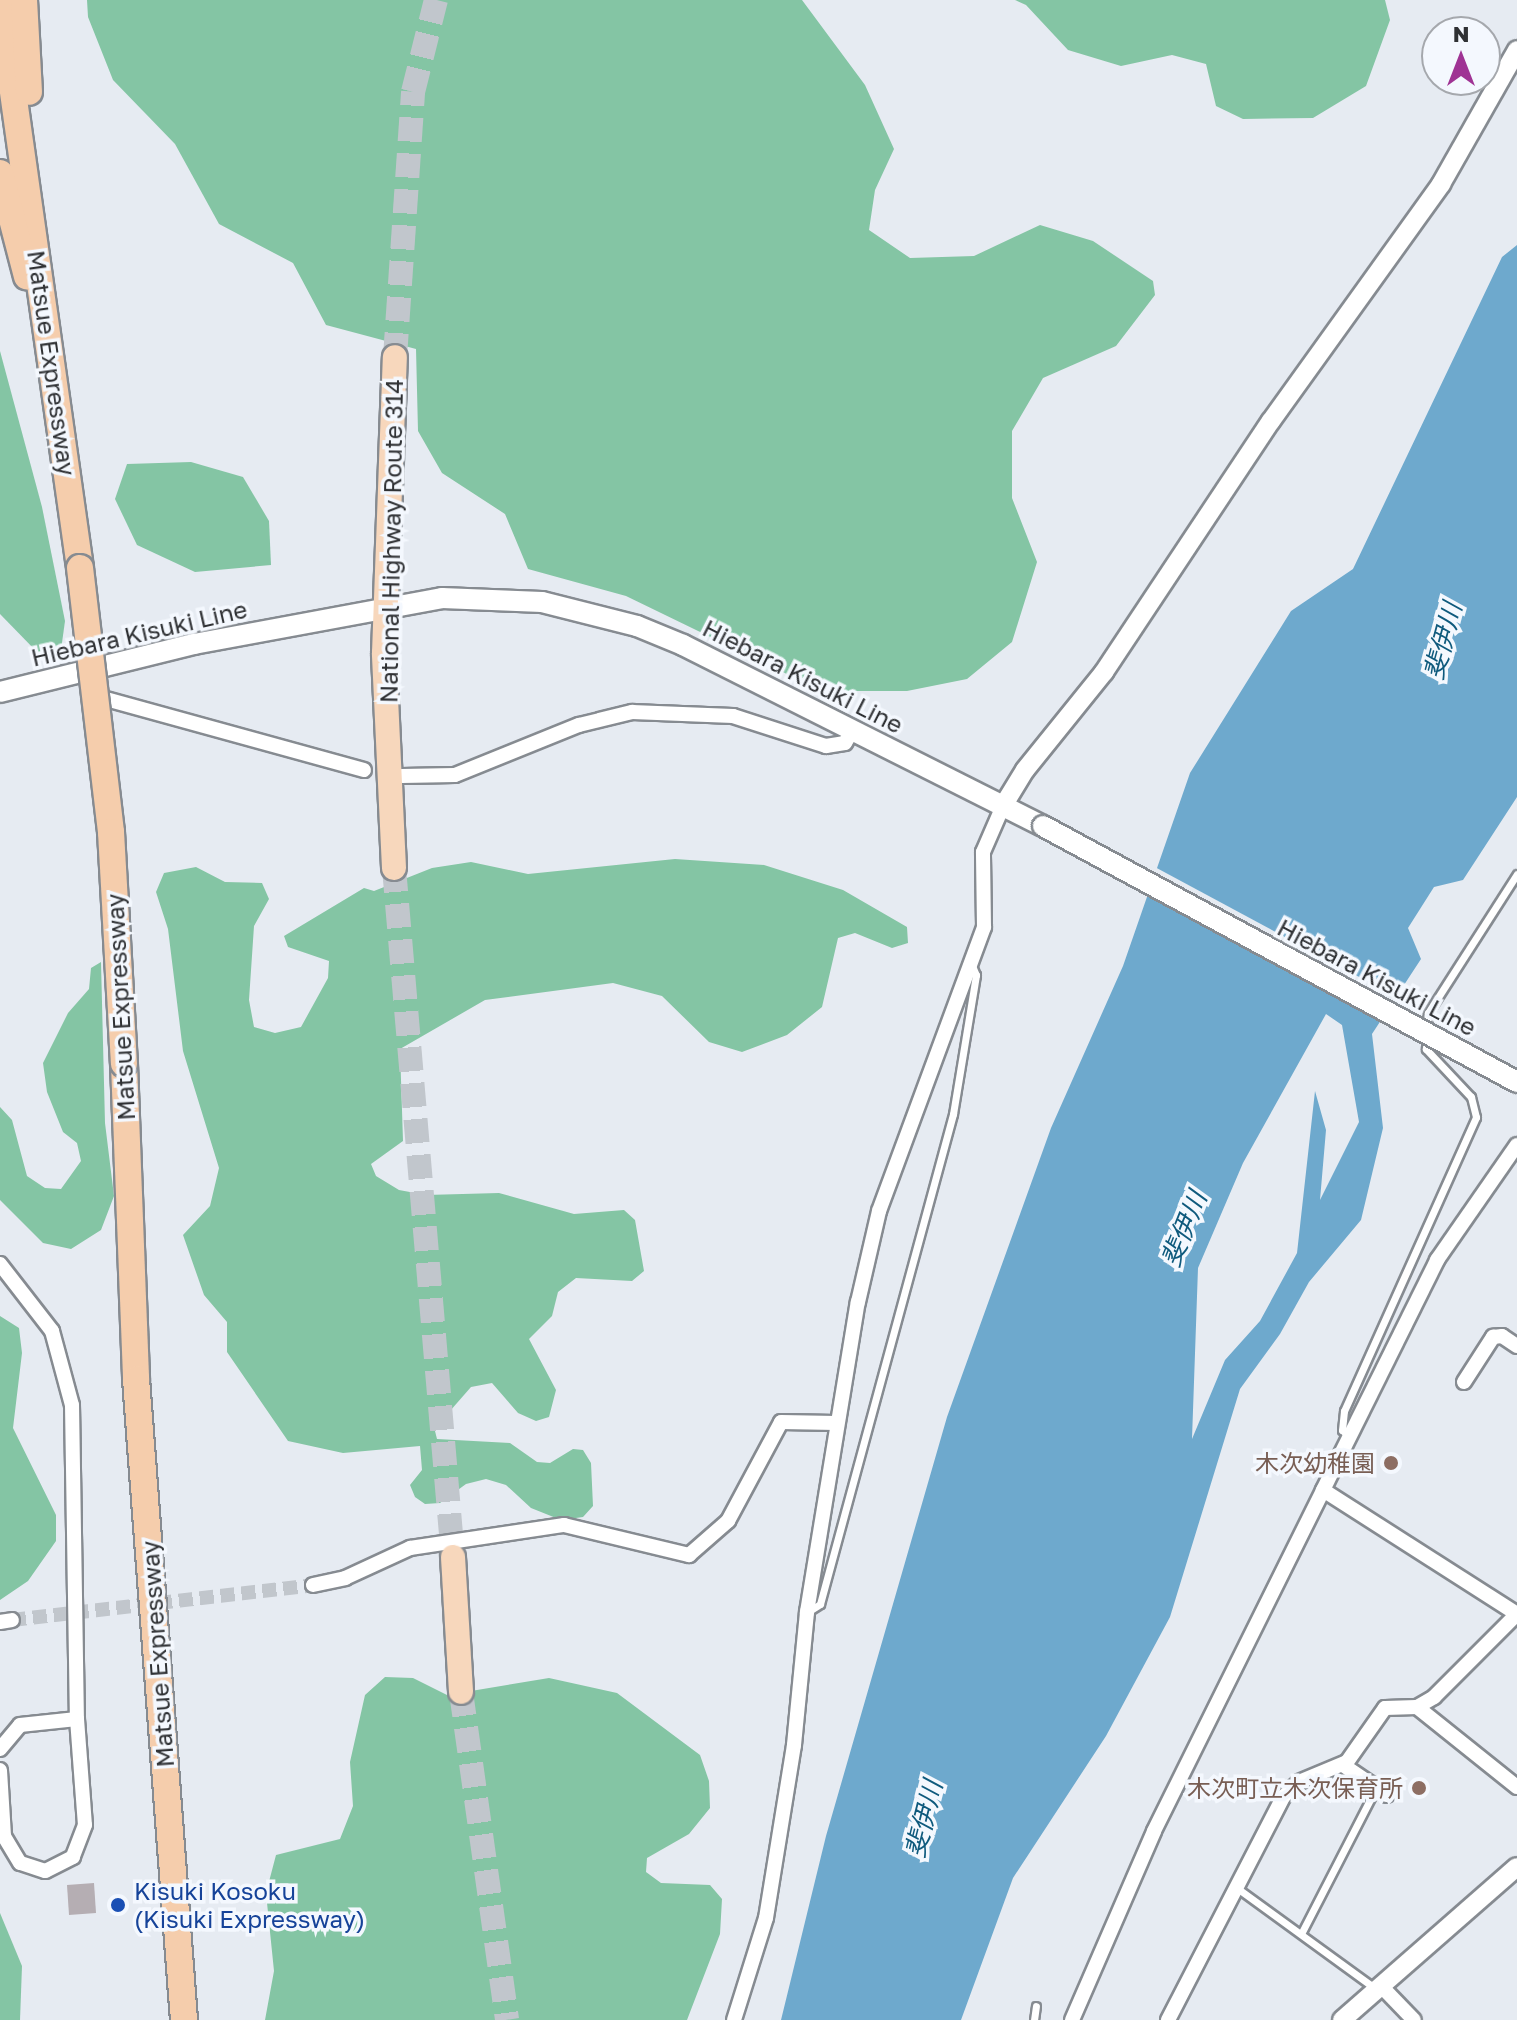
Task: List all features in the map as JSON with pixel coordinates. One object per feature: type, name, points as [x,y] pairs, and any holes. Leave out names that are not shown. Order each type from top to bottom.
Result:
[{"type":"highway","name":"Matsue Expressway","points":[[0,0],[40,267],[111,832],[136,1379],[184,2020]]},
{"type":"highway","points":[[24,0],[40,267]]},
{"type":"highway","points":[[0,173],[54,381]]},
{"type":"highway","name":"National Highway Route 314","points":[[394,868],[384,608],[395,357]]},
{"type":"highway","points":[[453,1557],[461,1692]]},
{"type":"main road","name":"Hiebara Kisuki Line","points":[[0,692],[194,644],[442,598],[502,598],[595,613],[683,645],[853,729],[1043,826],[1517,1082]]},
{"type":"street","points":[[734,2020],[766,1918],[794,1745],[807,1612],[836,1423],[879,1211],[971,963],[985,914],[983,852],[1003,806],[1025,770],[1104,672],[1271,421],[1441,184],[1517,50]]},
{"type":"street","points":[[82,673],[90,692],[102,701],[364,770]]},
{"type":"street","points":[[402,776],[455,775],[579,725],[632,712],[733,716],[826,746],[845,743],[853,729]]},
{"type":"street","points":[[1072,2020],[1154,1831],[1437,1260],[1517,1145]]},
{"type":"street","points":[[0,1264],[52,1331],[72,1405],[77,1719],[85,1825],[73,1857],[60,1866],[31,1869],[11,1853],[4,1836],[0,1770]]},
{"type":"street","points":[[1464,1382],[1493,1337],[1502,1336],[1517,1346]]},
{"type":"street","points":[[313,1585],[345,1578],[410,1548],[564,1525],[689,1555],[728,1521],[781,1422],[836,1423]]},
{"type":"street","points":[[1168,2020],[1288,1790],[1343,1765],[1385,1708],[1417,1707],[1434,1697],[1517,1614],[1323,1490]]},
{"type":"street","points":[[1417,1707],[1517,1787]]},
{"type":"street","points":[[0,1749],[20,1725],[77,1719]]},
{"type":"street","points":[[1343,1765],[1381,1791]]},
{"type":"street","points":[[1342,2020],[1517,1867]]},
{"type":"street","points":[[1379,1988],[1414,2020]]},
{"type":"lane","points":[[1349,1436],[1342,1430],[1344,1411],[1476,1117],[1471,1097],[1426,1049],[1428,1013],[1517,874]]},
{"type":"lane","points":[[807,1612],[820,1604],[953,1114],[976,975],[971,963]]},
{"type":"lane","points":[[1302,1932],[1381,1791]]},
{"type":"lane","points":[[1235,1887],[1379,1988]]},
{"type":"lane","points":[[1034,2020],[1036,2006]]},
{"type":"green space","points":[[87,0],[802,0],[865,85],[894,149],[875,190],[869,230],[910,258],[974,256],[1040,225],[1093,241],[1153,281],[1155,295],[1116,346],[1043,378],[1012,431],[1012,498],[1037,562],[1012,642],[967,679],[907,691],[822,691],[626,596],[528,569],[505,514],[442,473],[418,431],[416,349],[326,325],[293,263],[219,224],[175,144],[113,80],[88,17]]},
{"type":"green space","points":[[1015,0],[1385,0],[1390,20],[1366,86],[1313,118],[1243,119],[1216,106],[1206,64],[1172,55],[1121,66],[1068,50],[1026,5]]},
{"type":"green space","points":[[0,351],[42,507],[65,621],[61,650],[37,652],[0,614]]},
{"type":"green space","points":[[191,462],[243,477],[269,521],[271,565],[195,572],[137,545],[115,499],[127,464]]},
{"type":"green space","points":[[675,859],[764,865],[843,890],[907,927],[908,943],[892,948],[855,933],[838,938],[822,1007],[787,1035],[742,1052],[709,1042],[662,996],[613,983],[485,1000],[400,1049],[403,1141],[371,1164],[376,1176],[399,1190],[426,1195],[499,1193],[574,1214],[624,1210],[635,1220],[644,1271],[632,1281],[576,1278],[558,1292],[552,1316],[529,1339],[556,1390],[549,1417],[536,1421],[518,1413],[492,1383],[471,1387],[450,1411],[437,1416],[434,1427],[437,1439],[510,1443],[537,1462],[550,1463],[573,1449],[583,1450],[591,1463],[593,1506],[583,1517],[561,1520],[531,1508],[506,1485],[486,1479],[466,1484],[440,1503],[425,1504],[415,1497],[410,1485],[422,1470],[420,1446],[343,1453],[288,1441],[227,1352],[227,1322],[204,1295],[183,1235],[210,1206],[219,1168],[183,1051],[168,929],[156,892],[164,873],[196,867],[225,882],[262,883],[269,899],[254,926],[249,1000],[254,1027],[275,1033],[301,1027],[328,978],[329,961],[288,947],[284,936],[364,888],[374,891],[432,868],[471,862],[528,874]]},
{"type":"green space","points":[[101,962],[105,1123],[114,1196],[101,1230],[71,1249],[43,1243],[0,1200],[0,1107],[12,1120],[27,1176],[45,1188],[61,1189],[81,1161],[77,1143],[63,1132],[47,1092],[43,1063],[68,1013],[89,989],[91,968]]},
{"type":"green space","points":[[0,1316],[19,1328],[22,1353],[13,1428],[56,1515],[56,1541],[28,1581],[0,1600]]},
{"type":"green space","points":[[385,1677],[413,1678],[447,1695],[549,1678],[617,1693],[700,1755],[709,1781],[710,1808],[689,1834],[647,1858],[646,1872],[661,1883],[710,1885],[722,1899],[720,1934],[687,2020],[265,2020],[274,1971],[266,1893],[276,1855],[340,1839],[353,1806],[350,1762],[365,1695]]},
{"type":"green space","points":[[0,1913],[22,1966],[20,2020],[0,2020]]},
{"type":"water","name":"斐伊川","points":[[1517,245],[1517,797],[1463,880],[1434,887],[1408,928],[1421,959],[1372,1034],[1383,1128],[1361,1220],[1309,1282],[1280,1334],[1240,1389],[1170,1617],[1106,1736],[1013,1878],[961,2020],[781,2020],[826,1836],[947,1417],[1051,1128],[1123,966],[1190,773],[1291,611],[1353,569],[1502,257]],"holes":[[[1326,1014],[1342,1025],[1359,1122],[1320,1200],[1326,1130],[1315,1091],[1297,1253],[1260,1321],[1225,1360],[1192,1439],[1198,1268],[1243,1163]]]},
{"type":"pier","points":[[1153,866],[1400,999],[1384,1024],[1144,893]]},
{"type":"building","points":[[94,1883],[96,1913],[69,1915],[67,1885]]},
{"type":"tunnel","points":[[395,357],[413,92],[436,0]]},
{"type":"tunnel","points":[[394,868],[453,1557]]},
{"type":"tunnel","points":[[12,1620],[313,1585]]},
{"type":"tunnel","points":[[461,1692],[507,2020]]},
{"type":"place","name":"木次幼稚園","points":[[1391,1463]]},
{"type":"place","name":"木次町立木次保育所","points":[[1419,1788]]},
{"type":"place","name":"Kisuki Kosoku (Kisuki Expressway)","points":[[118,1905]]}]
